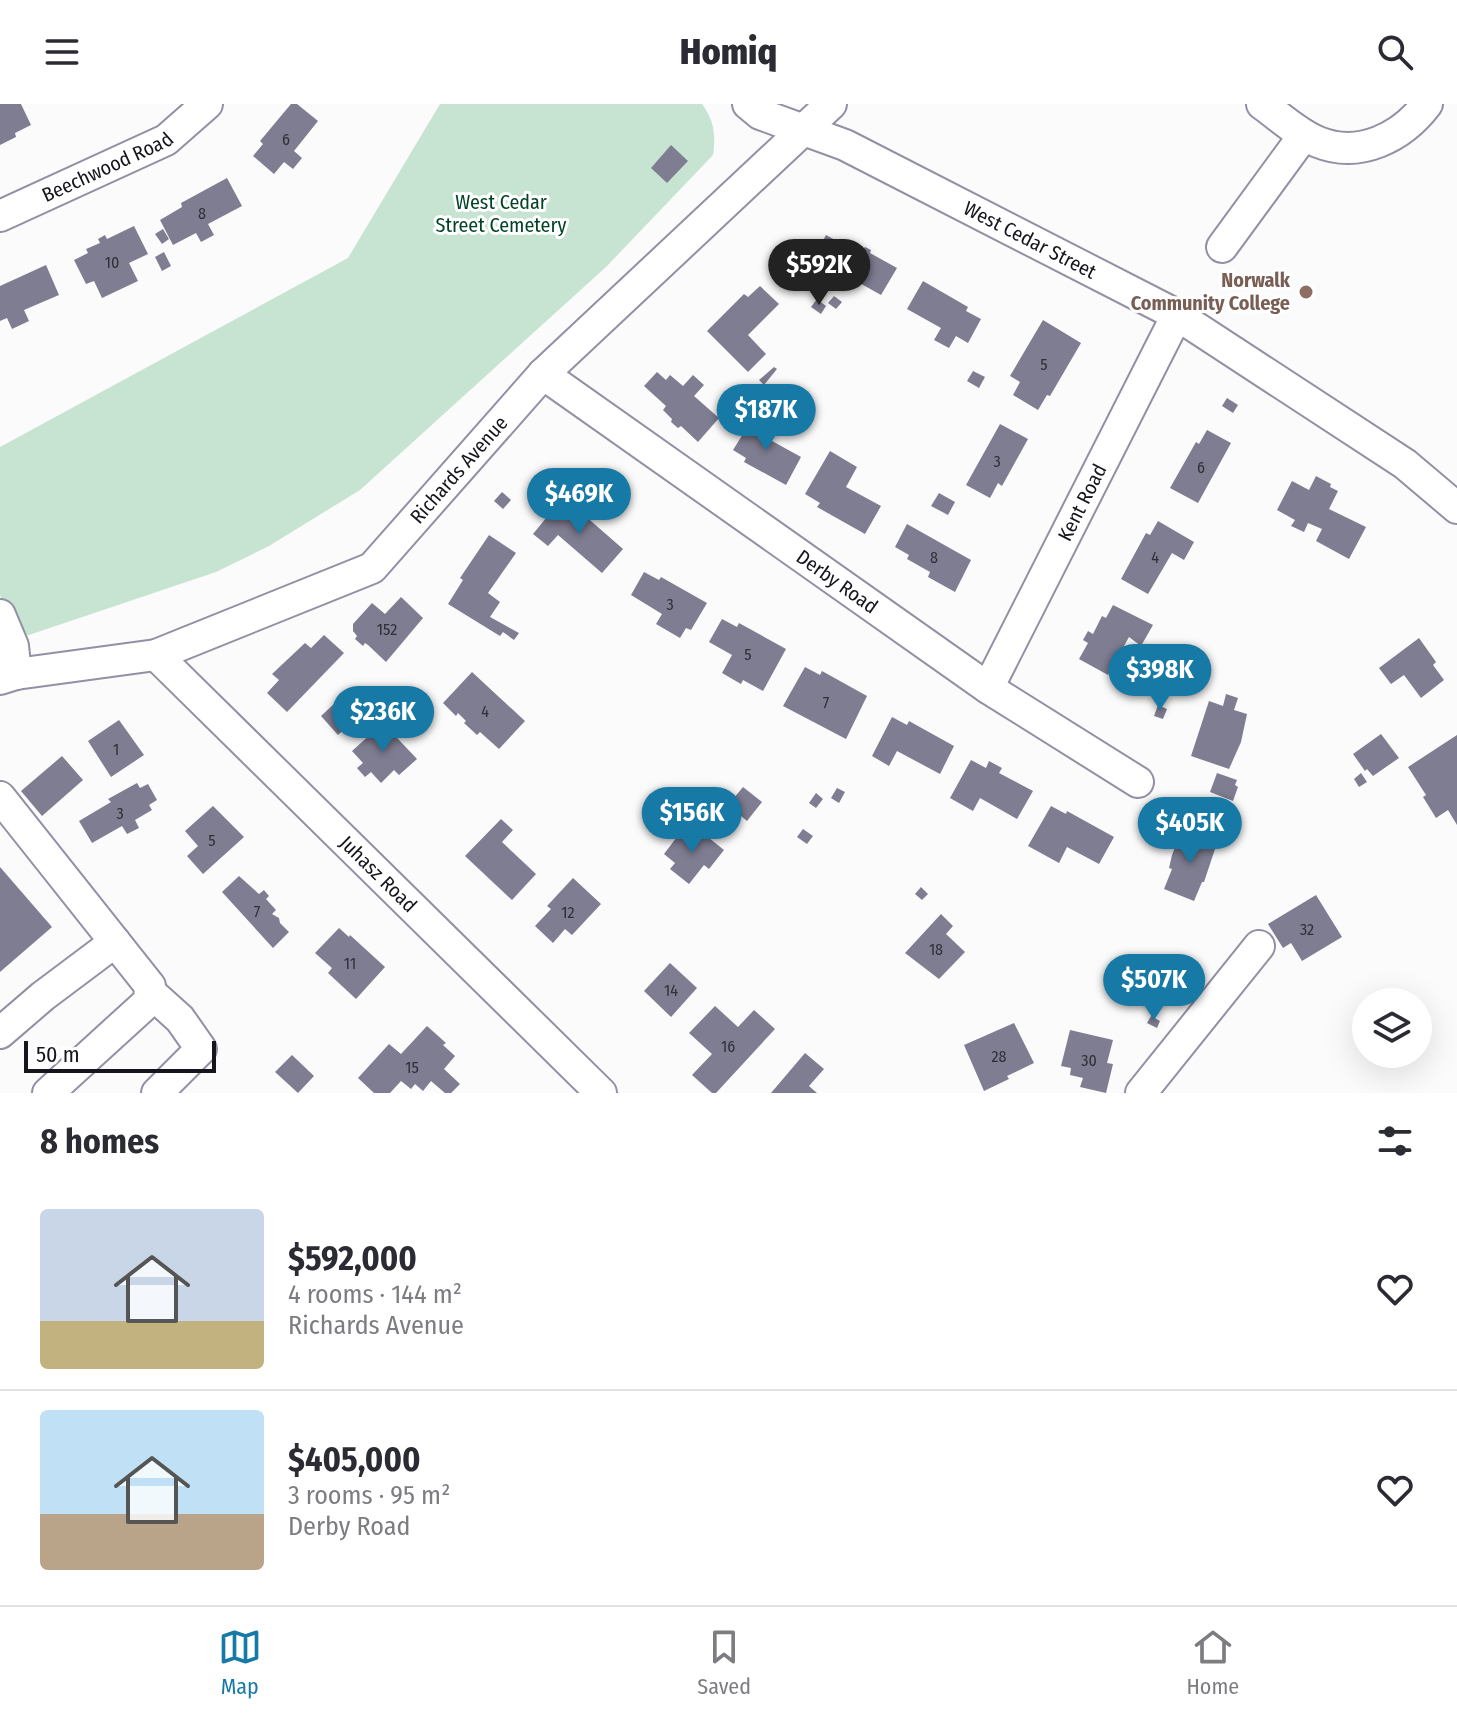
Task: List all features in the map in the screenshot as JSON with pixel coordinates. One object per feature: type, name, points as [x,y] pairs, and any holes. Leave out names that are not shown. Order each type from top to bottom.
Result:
[{"type":"street","name":"Beechwood Road","points":[[0,216],[166,140],[207,104]]},
{"type":"street","name":"West Cedar Street","points":[[748,104],[760,114],[845,145],[1177,315],[1405,464],[1457,508]]},
{"type":"street","name":"Richards Avenue","points":[[8,676],[156,655],[372,568],[543,374],[831,104]]},
{"type":"street","points":[[1262,104],[1304,135],[1319,142],[1351,148],[1388,139],[1409,124],[1427,104]]},
{"type":"street","points":[[1222,247],[1304,135]]},
{"type":"street","name":"Kent Road","points":[[988,688],[1177,315]]},
{"type":"street","name":"Derby Road","points":[[543,374],[988,688],[1138,782]]},
{"type":"street","points":[[0,615],[13,646],[8,676]]},
{"type":"street","name":"Juhasz Road","points":[[156,655],[601,1093]]},
{"type":"street","points":[[0,797],[150,986],[149,1001],[48,1093]]},
{"type":"street","points":[[0,1033],[115,942]]},
{"type":"street","points":[[1141,1093],[1259,946]]},
{"type":"street","points":[[150,992],[180,1019],[201,1049],[157,1093]]},
{"type":"green space","name":"West Cedar Street Cemetery","points":[[440,104],[702,104],[713,128],[713,155],[606,267],[360,490],[269,546],[216,572],[17,639],[0,595],[0,447],[348,258]]},
{"type":"building","points":[[0,104],[21,104],[31,125],[0,145]]},
{"type":"building","points":[[291,104],[297,104],[318,121],[294,151],[302,158],[293,169],[284,162],[274,174],[253,156],[263,144],[260,141]]},
{"type":"building","points":[[671,145],[688,161],[667,183],[651,168]]},
{"type":"building","points":[[227,178],[242,206],[208,224],[214,235],[201,242],[196,233],[173,245],[160,220],[182,207],[181,203]]},
{"type":"building","points":[[134,226],[148,254],[129,263],[138,281],[102,298],[94,281],[86,284],[74,260],[88,253],[86,249],[100,243],[98,239],[105,235],[107,239]]},
{"type":"building","points":[[163,229],[169,239],[162,244],[155,234]]},
{"type":"building","points":[[826,235],[848,247],[851,242],[863,249],[865,247],[897,268],[881,295],[840,272],[832,286],[807,272]]},
{"type":"building","points":[[164,252],[171,266],[162,271],[155,257]]},
{"type":"building","points":[[46,265],[59,295],[24,310],[29,321],[12,329],[7,318],[0,321],[0,286]]},
{"type":"building","points":[[923,281],[968,307],[966,311],[981,319],[968,343],[956,336],[949,348],[934,340],[941,328],[907,309]]},
{"type":"building","points":[[760,286],[779,304],[748,335],[766,354],[748,372],[707,331],[744,294],[748,297]]},
{"type":"building","points":[[834,296],[842,302],[836,309],[828,303]]},
{"type":"building","points":[[817,299],[826,306],[821,314],[811,307]]},
{"type":"building","points":[[1043,320],[1081,343],[1050,396],[1047,395],[1038,410],[1013,395],[1020,382],[1010,376]]},
{"type":"building","points":[[774,367],[777,369],[764,385],[759,380]]},
{"type":"building","points":[[973,371],[985,377],[979,388],[967,381]]},
{"type":"building","points":[[657,372],[666,380],[670,375],[683,386],[693,375],[704,385],[694,396],[719,418],[698,442],[681,426],[678,428],[671,422],[672,419],[663,410],[666,406],[644,386]]},
{"type":"building","points":[[1227,398],[1238,405],[1233,413],[1222,406]]},
{"type":"building","points":[[756,413],[771,421],[763,436],[801,457],[786,485],[744,462],[746,458],[733,450]]},
{"type":"building","points":[[1000,424],[1028,439],[1002,486],[998,483],[990,498],[966,485]]},
{"type":"building","points":[[1207,430],[1231,443],[1198,503],[1170,488],[1196,442],[1199,444]]},
{"type":"building","points":[[830,451],[857,467],[846,487],[881,506],[865,534],[817,507],[820,503],[805,494]]},
{"type":"building","points":[[1316,476],[1338,491],[1329,509],[1366,527],[1349,559],[1316,541],[1322,529],[1308,523],[1304,532],[1291,526],[1295,520],[1277,510],[1292,481],[1309,490]]},
{"type":"building","points":[[502,492],[511,500],[503,509],[494,501]]},
{"type":"building","points":[[939,493],[955,502],[948,515],[931,506]]},
{"type":"building","points":[[560,501],[580,518],[583,514],[623,549],[602,573],[558,535],[548,546],[533,534]]},
{"type":"building","points":[[1158,521],[1194,542],[1184,560],[1172,553],[1148,594],[1121,579],[1146,533],[1150,535]]},
{"type":"building","points":[[907,524],[971,560],[955,592],[928,577],[930,572],[907,559],[909,555],[895,547]]},
{"type":"building","points":[[489,535],[516,553],[488,593],[500,602],[490,617],[519,633],[514,640],[503,632],[500,636],[448,604],[463,580],[460,578]]},
{"type":"building","points":[[644,572],[659,580],[661,577],[707,603],[691,630],[686,628],[680,638],[656,624],[662,614],[631,595]]},
{"type":"building","points":[[401,597],[423,618],[386,662],[368,645],[365,643],[363,646],[355,639],[353,624],[372,603],[385,614]]},
{"type":"building","points":[[1113,605],[1153,625],[1141,646],[1129,637],[1108,675],[1079,659],[1088,643],[1083,640],[1088,631],[1093,634],[1102,616],[1106,618]]},
{"type":"building","points":[[722,619],[737,627],[739,623],[786,649],[763,691],[743,680],[741,684],[722,673],[732,655],[709,642]]},
{"type":"building","points":[[324,635],[344,653],[287,712],[267,693],[279,680],[272,674],[305,643],[311,648]]},
{"type":"building","points":[[1419,638],[1444,680],[1421,698],[1404,675],[1391,684],[1379,668]]},
{"type":"building","points":[[1185,644],[1202,651],[1197,663],[1180,656]]},
{"type":"building","points":[[1181,660],[1192,664],[1188,674],[1177,669]]},
{"type":"building","points":[[805,667],[820,675],[822,671],[867,696],[846,739],[783,706]]},
{"type":"building","points":[[472,672],[525,721],[499,749],[480,732],[477,735],[458,713],[456,716],[443,703]]},
{"type":"building","points":[[349,690],[366,709],[338,735],[321,716]]},
{"type":"building","points":[[1226,694],[1238,698],[1234,710],[1247,714],[1241,742],[1229,769],[1191,756],[1209,701],[1223,706]]},
{"type":"building","points":[[1158,705],[1167,709],[1163,719],[1154,716]]},
{"type":"building","points":[[892,717],[907,725],[909,721],[954,746],[940,774],[897,751],[889,766],[872,756]]},
{"type":"building","points":[[119,720],[144,755],[111,777],[88,741]]},
{"type":"building","points":[[383,723],[417,759],[399,775],[394,770],[381,783],[371,772],[365,777],[357,768],[363,763],[352,751]]},
{"type":"building","points":[[1381,734],[1399,758],[1373,776],[1367,769],[1365,771],[1353,754]]},
{"type":"building","points":[[1457,735],[1457,825],[1448,810],[1436,818],[1408,767]]},
{"type":"building","points":[[62,756],[83,780],[42,816],[21,791]]},
{"type":"building","points":[[971,760],[986,768],[989,761],[1002,768],[999,773],[1033,791],[1017,819],[980,798],[973,811],[950,798]]},
{"type":"building","points":[[1217,773],[1237,780],[1233,801],[1210,792]]},
{"type":"building","points":[[1361,773],[1367,782],[1359,787],[1354,779]]},
{"type":"building","points":[[137,783],[140,788],[148,784],[157,800],[149,805],[152,810],[135,820],[139,828],[127,834],[122,826],[92,843],[79,821],[111,802],[108,799]]},
{"type":"building","points":[[743,787],[762,802],[747,821],[728,805]]},
{"type":"building","points":[[837,788],[845,792],[839,803],[831,798]]},
{"type":"building","points":[[816,793],[823,799],[816,808],[809,803]]},
{"type":"building","points":[[213,806],[244,837],[203,874],[187,856],[198,846],[185,831]]},
{"type":"building","points":[[1051,806],[1066,814],[1067,811],[1114,837],[1099,864],[1067,847],[1059,863],[1028,846]]},
{"type":"building","points":[[501,819],[513,830],[502,842],[536,874],[512,900],[465,856]]},
{"type":"building","points":[[683,829],[699,841],[704,834],[724,850],[709,869],[704,865],[689,884],[670,869],[675,863],[664,854]]},
{"type":"building","points":[[803,829],[813,836],[807,844],[797,837]]},
{"type":"building","points":[[1182,830],[1217,843],[1194,901],[1164,889]]},
{"type":"building","points":[[0,867],[52,927],[0,972]]},
{"type":"building","points":[[239,876],[259,894],[264,890],[269,896],[266,899],[276,910],[272,914],[289,932],[273,948],[222,892]]},
{"type":"building","points":[[573,878],[601,904],[572,935],[565,929],[553,943],[535,926],[551,909],[547,906]]},
{"type":"building","points":[[921,887],[928,894],[922,900],[915,894]]},
{"type":"building","points":[[1316,895],[1342,937],[1302,961],[1291,943],[1283,948],[1268,924]]},
{"type":"building","points":[[941,914],[953,926],[946,934],[965,952],[939,979],[905,953]]},
{"type":"building","points":[[339,928],[385,967],[356,999],[328,973],[332,968],[315,953]]},
{"type":"building","points":[[670,963],[697,988],[671,1017],[644,991]]},
{"type":"building","points":[[715,1006],[738,1027],[754,1010],[775,1029],[716,1093],[712,1093],[692,1075],[712,1054],[689,1033]]},
{"type":"building","points":[[1151,1016],[1160,1021],[1157,1028],[1147,1023]]},
{"type":"building","points":[[1014,1023],[1034,1063],[984,1091],[964,1045]]},
{"type":"building","points":[[427,1026],[455,1056],[444,1069],[460,1084],[451,1093],[445,1093],[431,1081],[423,1091],[415,1084],[411,1089],[401,1081],[390,1093],[374,1093],[358,1078],[389,1044],[401,1054]]},
{"type":"building","points":[[1070,1030],[1113,1040],[1107,1063],[1113,1064],[1106,1093],[1080,1087],[1083,1078],[1070,1075],[1071,1068],[1061,1066]]},
{"type":"building","points":[[805,1053],[824,1069],[809,1086],[817,1093],[771,1093]]},
{"type":"building","points":[[292,1055],[314,1076],[298,1093],[275,1072]]},
{"type":"place","name":"Norwalk Community College","points":[[1306,292]]}]
